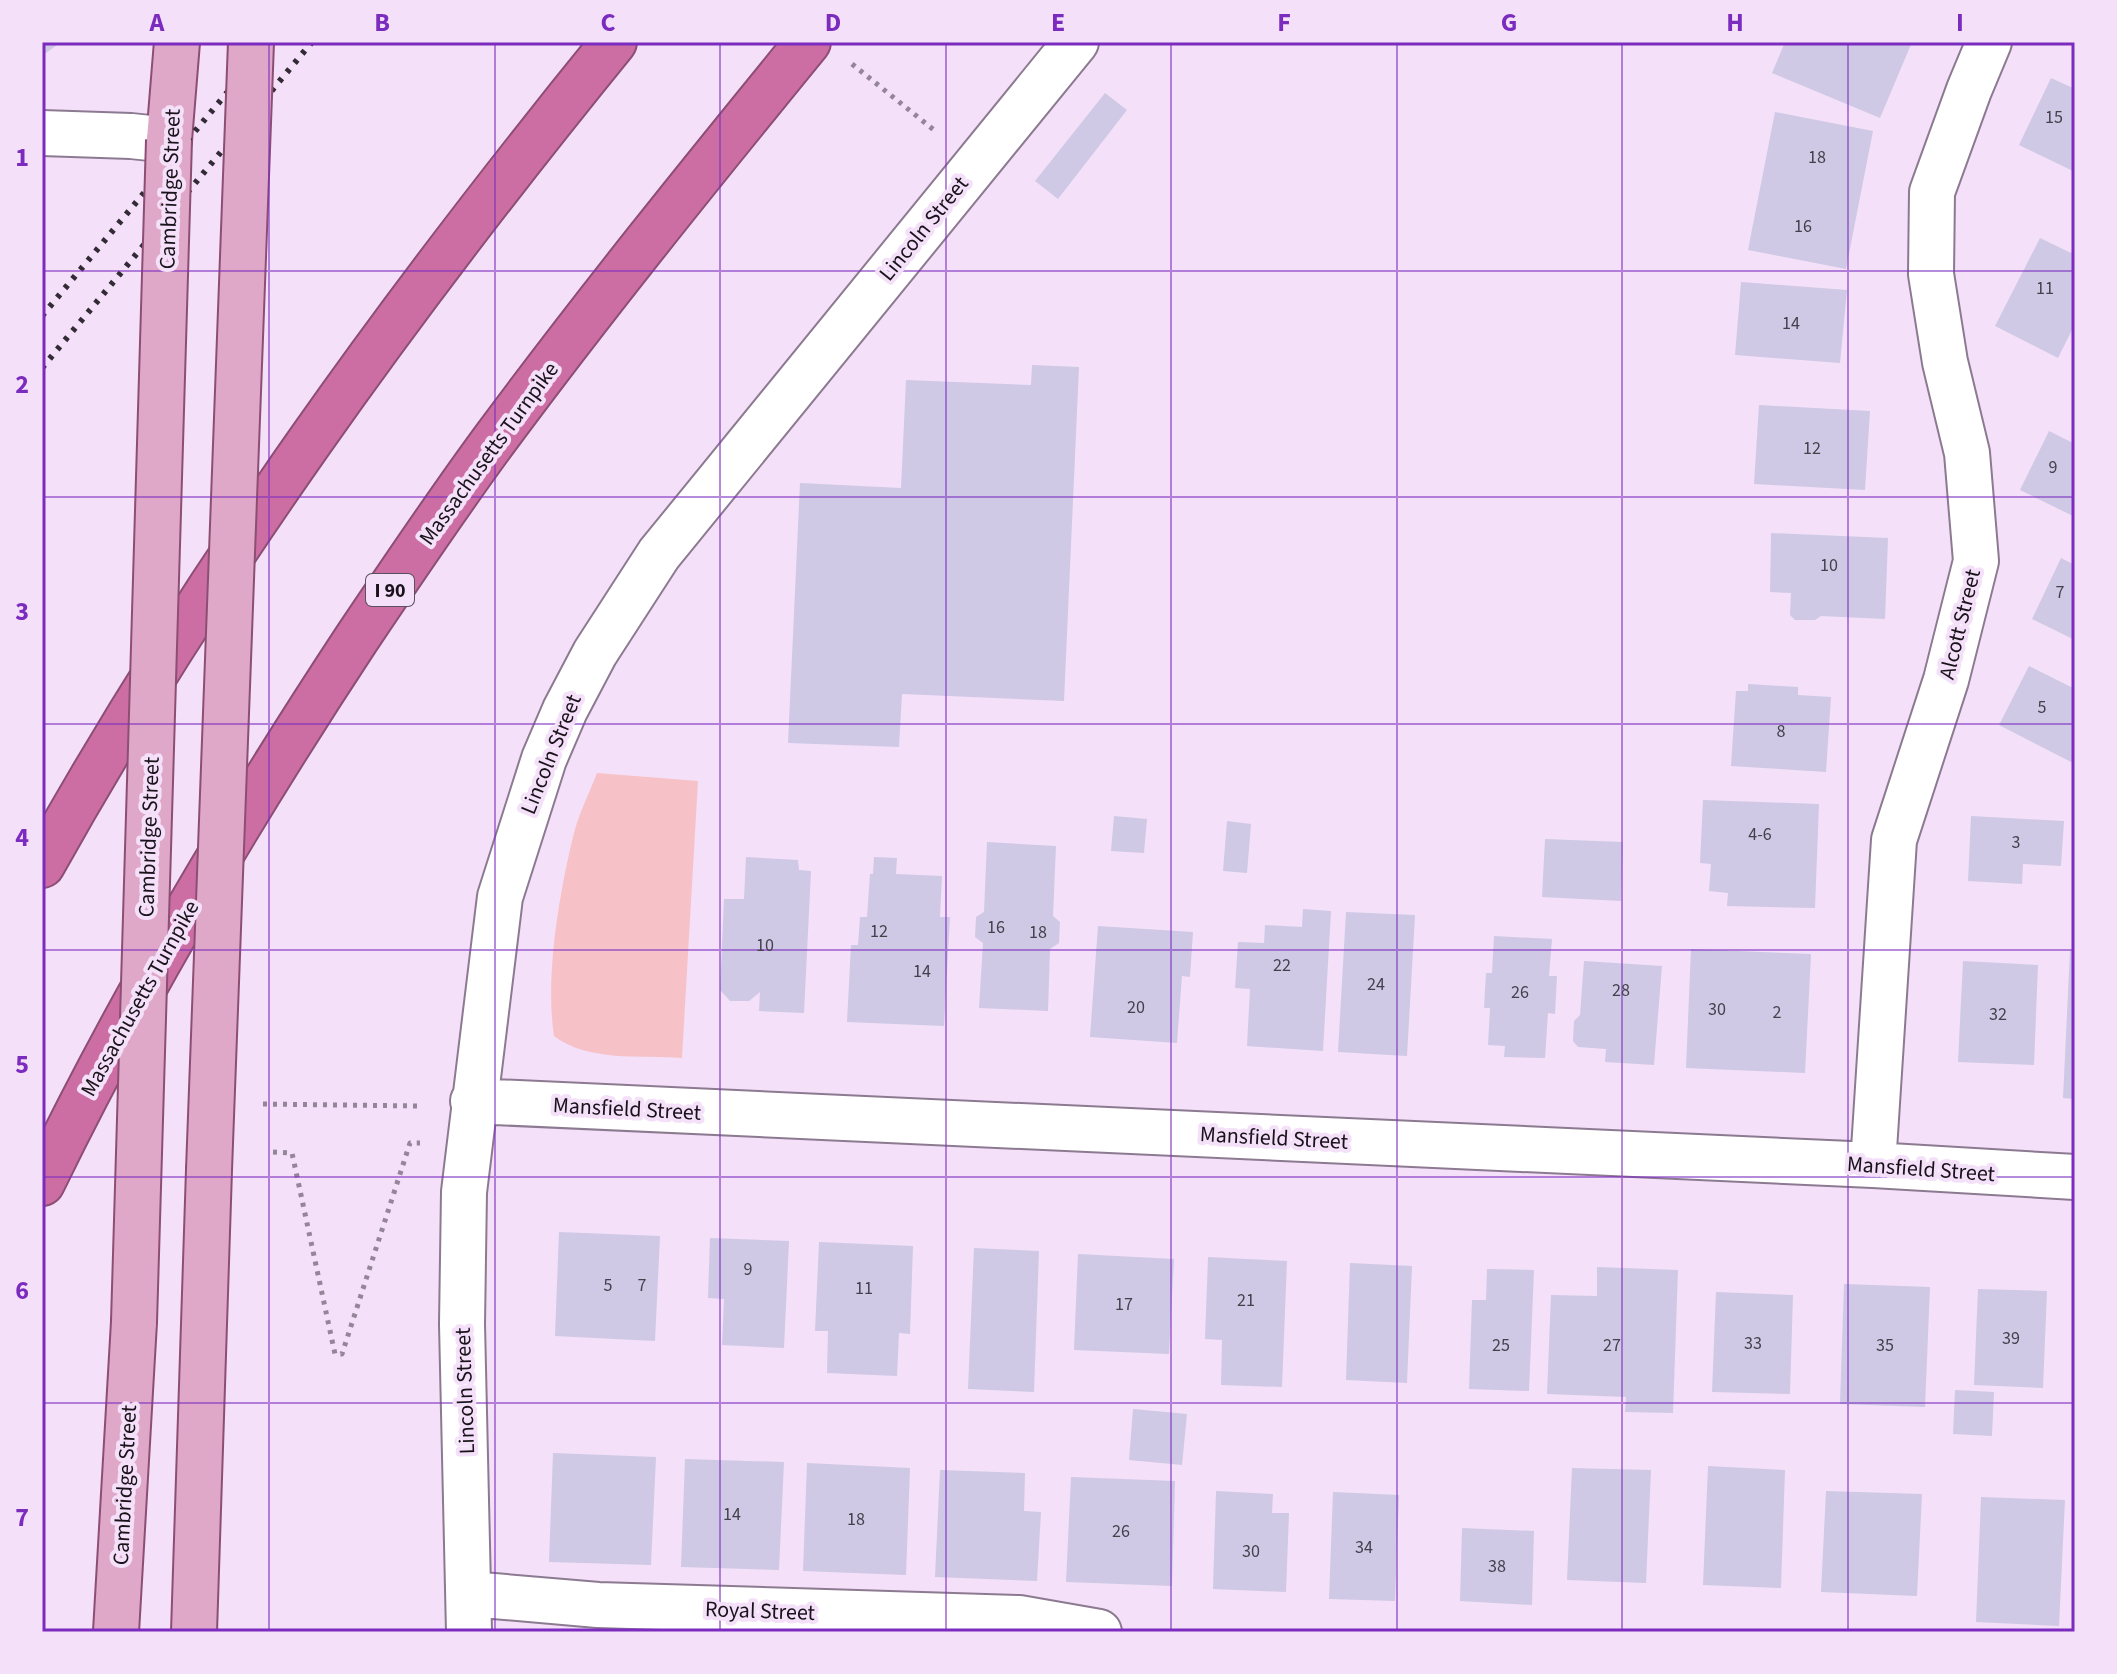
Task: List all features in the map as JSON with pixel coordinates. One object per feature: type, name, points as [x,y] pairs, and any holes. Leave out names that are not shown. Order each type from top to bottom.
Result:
[{"type":"highway","points":[[42,865],[180,634],[289,471],[412,300],[614,42]]},
{"type":"highway","name":"Massachusetts Turnpike","points":[[42,1183],[109,1047],[157,959],[376,610],[493,441],[808,42]]},
{"type":"main road","name":"Cambridge Street","points":[[116,1632],[134,1322],[150,138],[173,90],[177,42]]},
{"type":"main road","points":[[194,1632],[251,42]]},
{"type":"street","name":"Lincoln Street","points":[[469,1613],[462,1277],[464,1192],[500,897],[544,759],[595,653],[684,521],[1076,42]]},
{"type":"street","name":"Alcott Street","points":[[1873,1165],[1894,840],[1946,680],[1976,561],[1967,453],[1945,362],[1931,274],[1932,192],[1989,42]]},
{"type":"street","points":[[42,133],[150,138]]},
{"type":"street","name":"Mansfield Street","points":[[473,1101],[1873,1165],[2075,1177]]},
{"type":"street","name":"Royal Street","points":[[469,1613],[598,1605],[1019,1618],[1099,1632]]},
{"type":"path","points":[[849,62],[934,130]]},
{"type":"path","points":[[263,1104],[425,1106]]},
{"type":"path","points":[[273,1152],[292,1153],[335,1354],[342,1354],[410,1143],[423,1143]]},
{"type":"shaded area","points":[[597,773],[698,781],[682,1058],[598,1054],[554,1036],[551,988],[558,910],[575,829]]},
{"type":"building","points":[[42,42],[61,42],[42,56]]},
{"type":"building","points":[[1785,42],[1912,42],[1880,118],[1772,73]]},
{"type":"building","points":[[2051,78],[2075,89],[2075,172],[2019,145]]},
{"type":"building","points":[[1105,93],[1127,110],[1058,199],[1035,181]]},
{"type":"building","points":[[1775,112],[1873,131],[1846,269],[1748,250]]},
{"type":"building","points":[[2040,238],[2071,253],[2075,244],[2075,324],[2058,358],[1995,326]]},
{"type":"building","points":[[1741,282],[1847,290],[1840,363],[1735,355]]},
{"type":"building","points":[[1032,365],[1079,367],[1064,701],[902,694],[899,747],[788,743],[800,483],[901,488],[906,380],[1031,385]]},
{"type":"building","points":[[1759,405],[1870,411],[1865,490],[1754,484]]},
{"type":"building","points":[[2049,431],[2075,444],[2075,517],[2020,490]]},
{"type":"building","points":[[1771,533],[1888,538],[1885,619],[1821,616],[1815,620],[1795,620],[1790,615],[1791,593],[1770,592]]},
{"type":"building","points":[[2061,558],[2075,565],[2075,640],[2032,619]]},
{"type":"building","points":[[2029,666],[2075,689],[2075,764],[1999,725]]},
{"type":"building","points":[[1748,684],[1798,687],[1798,695],[1831,697],[1826,772],[1731,766],[1736,691],[1748,691]]},
{"type":"building","points":[[1703,800],[1819,804],[1815,908],[1727,906],[1728,893],[1709,891],[1711,864],[1700,863]]},
{"type":"building","points":[[1114,816],[1147,819],[1144,853],[1111,851]]},
{"type":"building","points":[[1971,816],[2064,821],[2061,866],[2023,864],[2022,884],[1968,881]]},
{"type":"building","points":[[1227,821],[1251,824],[1247,873],[1223,871]]},
{"type":"building","points":[[1545,839],[1623,842],[1621,901],[1542,897]]},
{"type":"building","points":[[987,842],[1056,846],[1053,916],[1060,922],[1059,943],[1050,949],[1048,1011],[979,1008],[983,943],[975,937],[976,917],[984,912]]},
{"type":"building","points":[[746,857],[798,860],[799,870],[811,871],[804,1013],[759,1011],[760,992],[749,1001],[730,1001],[720,990],[724,899],[744,899]]},
{"type":"building","points":[[874,857],[897,858],[896,874],[942,876],[940,917],[950,917],[944,1026],[847,1022],[851,945],[858,945],[860,917],[867,917]]},
{"type":"building","points":[[1303,909],[1331,911],[1323,1051],[1247,1046],[1250,989],[1235,988],[1238,942],[1264,943],[1265,925],[1302,927]]},
{"type":"building","points":[[1346,912],[1415,915],[1407,1056],[1338,1052]]},
{"type":"building","points":[[1098,926],[1193,932],[1190,977],[1182,976],[1177,1043],[1090,1037]]},
{"type":"building","points":[[1494,936],[1552,939],[1549,976],[1557,976],[1555,1014],[1548,1013],[1545,1058],[1504,1057],[1505,1046],[1488,1045],[1490,1008],[1484,1008],[1486,973],[1492,973]]},
{"type":"building","points":[[1691,949],[1811,954],[1805,1073],[1686,1068]]},
{"type":"building","points":[[2070,951],[2075,951],[2075,1099],[2063,1098]]},
{"type":"building","points":[[1584,961],[1662,966],[1654,1065],[1605,1062],[1606,1049],[1578,1047],[1573,1041],[1574,1021],[1580,1015]]},
{"type":"building","points":[[1963,961],[2038,965],[2034,1065],[1958,1062]]},
{"type":"building","points":[[559,1232],[660,1236],[655,1341],[555,1336]]},
{"type":"building","points":[[710,1238],[789,1241],[784,1348],[722,1345],[724,1299],[708,1298]]},
{"type":"building","points":[[819,1242],[913,1246],[910,1334],[899,1333],[897,1376],[827,1373],[828,1331],[815,1331]]},
{"type":"building","points":[[974,1248],[1039,1251],[1034,1392],[968,1389]]},
{"type":"building","points":[[1078,1254],[1174,1259],[1169,1354],[1074,1350]]},
{"type":"building","points":[[1208,1257],[1287,1261],[1282,1387],[1221,1385],[1222,1340],[1205,1339]]},
{"type":"building","points":[[1350,1263],[1412,1266],[1407,1383],[1346,1380]]},
{"type":"building","points":[[1597,1267],[1678,1270],[1673,1413],[1625,1412],[1626,1397],[1547,1394],[1551,1295],[1597,1296]]},
{"type":"building","points":[[1487,1269],[1534,1270],[1529,1391],[1469,1389],[1472,1300],[1486,1300]]},
{"type":"building","points":[[1844,1284],[1930,1287],[1925,1407],[1840,1404]]},
{"type":"building","points":[[1978,1289],[2047,1291],[2043,1388],[1974,1385]]},
{"type":"building","points":[[1716,1292],[1793,1295],[1790,1394],[1712,1392]]},
{"type":"building","points":[[1955,1390],[1994,1392],[1992,1436],[1953,1434]]},
{"type":"building","points":[[1133,1409],[1187,1414],[1182,1465],[1129,1460]]},
{"type":"building","points":[[553,1453],[656,1457],[651,1565],[549,1562]]},
{"type":"building","points":[[685,1459],[784,1462],[779,1570],[681,1567]]},
{"type":"building","points":[[807,1463],[910,1468],[906,1575],[803,1571]]},
{"type":"building","points":[[1708,1466],[1785,1470],[1781,1588],[1703,1585]]},
{"type":"building","points":[[1572,1468],[1651,1470],[1646,1583],[1567,1580]]},
{"type":"building","points":[[940,1470],[1025,1473],[1024,1511],[1041,1512],[1037,1581],[935,1577]]},
{"type":"building","points":[[1071,1477],[1175,1481],[1172,1586],[1066,1582]]},
{"type":"building","points":[[1216,1491],[1273,1494],[1272,1513],[1289,1513],[1286,1592],[1213,1589]]},
{"type":"building","points":[[1826,1491],[1922,1494],[1917,1596],[1821,1592]]},
{"type":"building","points":[[1333,1492],[1399,1495],[1395,1601],[1329,1599]]},
{"type":"building","points":[[1981,1497],[2065,1500],[2059,1626],[1976,1622]]},
{"type":"building","points":[[1462,1528],[1534,1531],[1532,1605],[1460,1601]]},
{"type":"railway","points":[[42,316],[269,42]]},
{"type":"railway","points":[[42,368],[312,42]]}]
